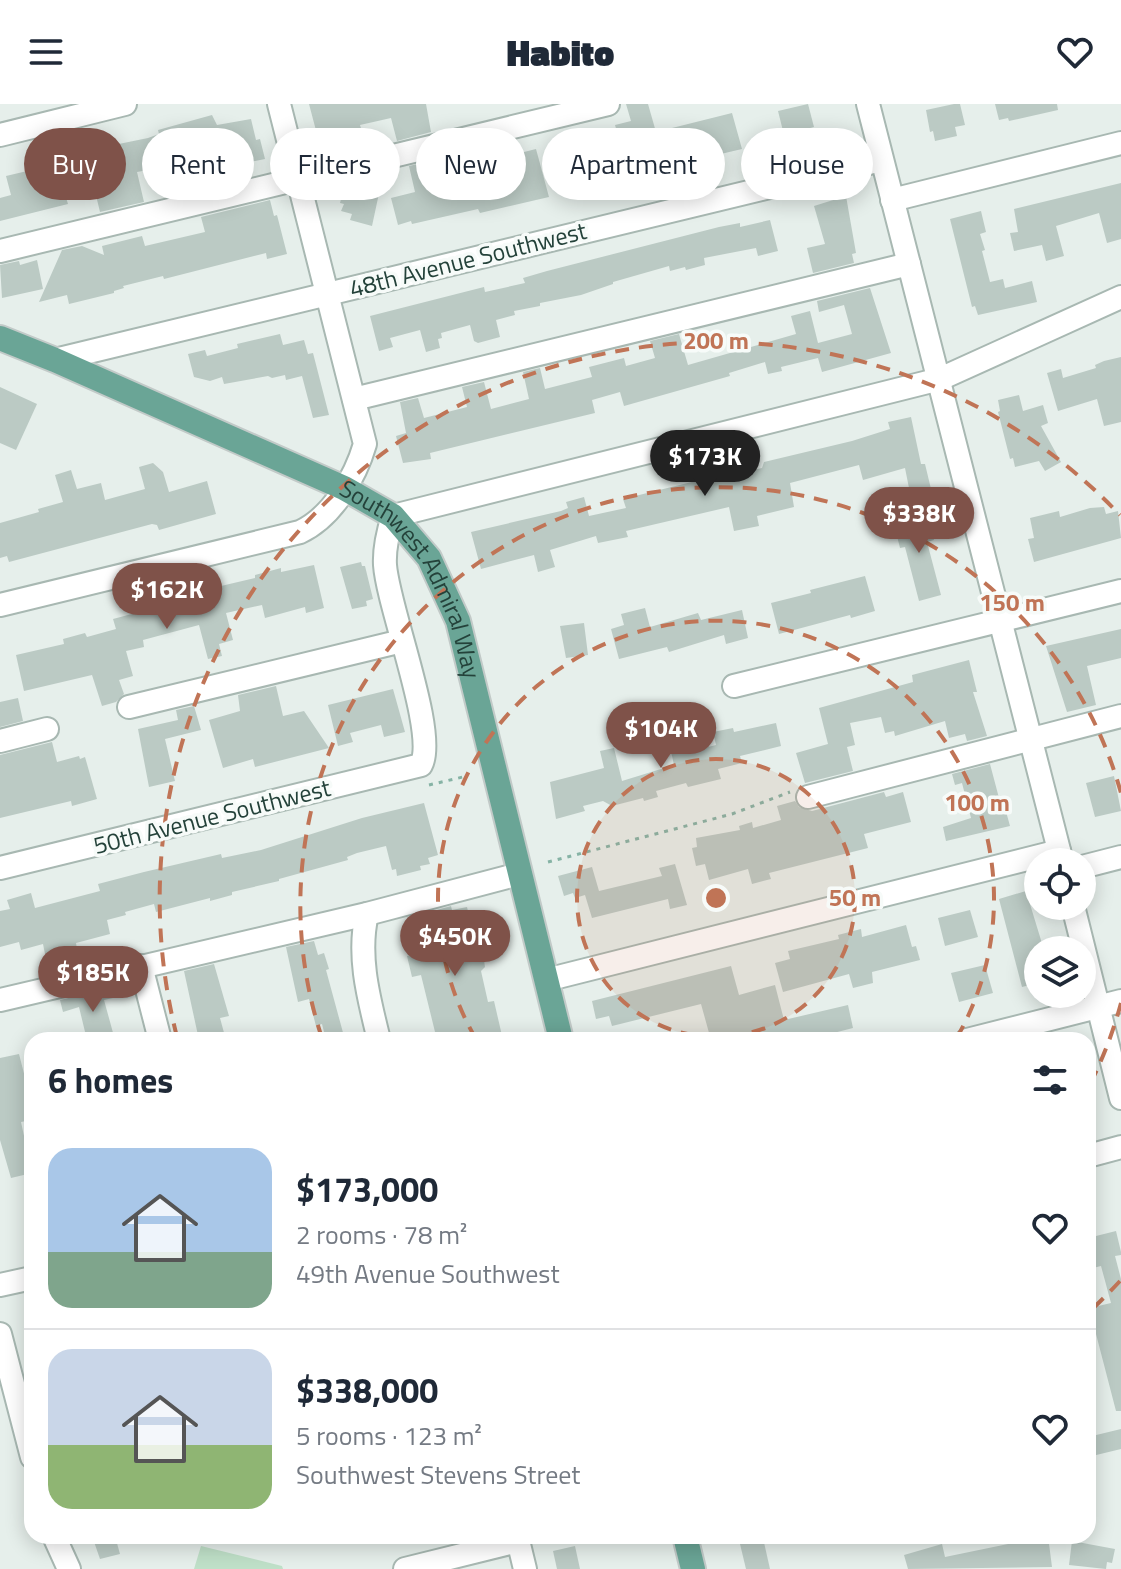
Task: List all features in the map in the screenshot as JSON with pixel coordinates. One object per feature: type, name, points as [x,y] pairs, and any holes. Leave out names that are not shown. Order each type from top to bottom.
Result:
[{"type":"main road","name":"Southwest Admiral Way","points":[[0,338],[344,488],[393,516],[429,558],[458,621],[559,1032]]},
{"type":"main road","points":[[687,1544],[693,1569]]},
{"type":"street","points":[[0,135],[125,104]]},
{"type":"street","points":[[279,104],[285,128]]},
{"type":"street","points":[[400,154],[608,104]]},
{"type":"street","points":[[868,104],[1059,848]]},
{"type":"street","points":[[892,200],[1121,143]]},
{"type":"street","name":"48th Avenue Southwest","points":[[55,360],[881,160]]},
{"type":"street","points":[[0,251],[270,186]]},
{"type":"street","points":[[0,605],[300,532],[315,525],[326,514],[361,458],[365,444],[303,200]]},
{"type":"street","points":[[354,399],[909,264]]},
{"type":"street","points":[[129,707],[402,641],[385,562],[386,536],[393,516],[940,379],[1121,297]]},
{"type":"street","points":[[734,686],[1121,591]]},
{"type":"street","name":"50th Avenue Southwest","points":[[0,868],[415,767],[423,762],[424,728],[402,641]]},
{"type":"street","points":[[808,797],[1121,716]]},
{"type":"street","points":[[0,741],[47,729]]},
{"type":"street","points":[[1096,863],[1121,857]]},
{"type":"street","points":[[546,980],[1024,865]]},
{"type":"street","points":[[0,1000],[367,914],[519,874]]},
{"type":"street","points":[[367,914],[364,963],[377,1032]]},
{"type":"street","points":[[1076,920],[1121,1098]]},
{"type":"street","points":[[141,966],[158,1032]]},
{"type":"street","points":[[999,1032],[1121,1001]]},
{"type":"street","points":[[1096,1154],[1121,1147]]},
{"type":"street","points":[[0,1285],[24,1280]]},
{"type":"street","points":[[0,1334],[24,1426]]},
{"type":"street","points":[[58,1544],[69,1569]]},
{"type":"street","points":[[405,1569],[498,1544]]},
{"type":"street","points":[[518,1544],[525,1569]]},
{"type":"path","points":[[429,785],[467,776]]},
{"type":"path","points":[[548,862],[732,814],[794,791],[808,797]]},
{"type":"green space","points":[[201,1546],[282,1566],[283,1569],[194,1569]]},
{"type":"building","points":[[309,104],[426,104],[430,128],[416,128],[416,136],[400,140],[400,128],[394,128],[391,118],[360,125],[361,128],[315,128]]},
{"type":"building","points":[[626,104],[648,104],[655,128],[616,128],[615,125],[631,121]]},
{"type":"building","points":[[808,104],[814,127],[782,128],[778,111]]},
{"type":"building","points":[[960,104],[965,125],[955,127],[957,136],[935,141],[926,110]]},
{"type":"building","points":[[995,104],[1057,104],[1058,110],[1009,121],[1008,118],[999,120]]},
{"type":"building","points":[[732,113],[741,149],[725,153],[725,128],[672,128]]},
{"type":"building","points":[[212,115],[217,125],[251,119],[253,128],[165,128]]},
{"type":"building","points":[[254,132],[256,140],[260,139],[265,159],[254,161]]},
{"type":"building","points":[[142,139],[142,171],[137,172],[144,202],[100,212],[97,200],[126,200],[126,143]]},
{"type":"building","points":[[536,149],[542,171],[542,199],[480,213],[478,209],[398,225],[392,200],[400,200],[400,196],[415,192],[409,166],[416,164],[416,200],[526,200],[526,152]]},
{"type":"building","points":[[24,172],[24,200],[67,200],[68,204],[0,221],[0,198],[11,195],[6,176]]},
{"type":"building","points":[[1121,183],[1121,239],[1107,243],[1099,213],[1056,226],[1064,256],[1046,261],[1042,245],[1014,251],[1010,233],[1018,232],[1014,209]]},
{"type":"building","points":[[270,200],[287,254],[267,259],[266,253],[164,279],[163,276],[69,304],[67,295],[39,302],[62,250],[82,246],[104,255],[102,246],[142,236],[145,246],[205,232],[201,217]]},
{"type":"building","points":[[341,200],[378,200],[372,226],[350,220],[352,214],[341,211],[344,204],[340,203]]},
{"type":"building","points":[[833,200],[847,200],[856,253],[852,254],[854,263],[813,273],[807,248],[825,244],[814,206]]},
{"type":"building","points":[[981,211],[986,232],[980,234],[985,250],[982,251],[990,282],[1003,279],[1005,288],[1032,281],[1037,302],[978,315],[975,306],[972,307],[950,219]]},
{"type":"building","points":[[770,220],[778,251],[758,256],[756,248],[704,258],[705,265],[670,271],[669,266],[581,295],[540,303],[540,306],[514,311],[515,315],[496,320],[500,337],[478,343],[474,341],[470,325],[441,333],[442,338],[438,339],[440,348],[426,352],[420,330],[390,338],[393,347],[379,351],[370,316],[484,287],[485,292],[525,283],[523,278],[547,271],[719,227],[740,223],[740,227]]},
{"type":"building","points":[[37,260],[43,289],[2,298],[0,265],[19,261],[20,265]]},
{"type":"building","points":[[870,288],[891,353],[822,372],[818,358],[781,367],[782,371],[768,374],[765,362],[729,373],[730,376],[624,406],[620,392],[592,400],[595,413],[430,453],[431,459],[403,463],[396,436],[406,433],[400,402],[418,398],[424,418],[467,407],[462,387],[484,382],[491,409],[529,399],[523,372],[540,368],[545,389],[592,377],[589,367],[624,358],[626,366],[655,358],[650,341],[679,334],[688,365],[796,334],[791,316],[810,311],[818,343],[852,334],[844,305],[819,312],[817,301]]},
{"type":"building","points":[[280,334],[283,345],[304,340],[308,354],[313,353],[329,415],[313,418],[302,376],[286,380],[285,375],[268,376],[224,384],[222,377],[210,381],[194,377],[188,354],[205,350],[207,356],[238,348],[237,344]]},
{"type":"building","points":[[1121,357],[1121,422],[1104,426],[1097,399],[1058,411],[1047,373],[1061,369],[1063,378]]},
{"type":"building","points":[[0,387],[37,404],[16,450],[0,443]]},
{"type":"building","points":[[1019,395],[1023,411],[1043,405],[1048,423],[1041,426],[1061,462],[1045,471],[1039,461],[1015,467],[1013,458],[1010,459],[998,400]]},
{"type":"building","points":[[911,417],[921,464],[925,464],[931,489],[910,493],[905,468],[863,480],[859,465],[790,483],[794,507],[757,516],[759,526],[734,531],[729,507],[626,531],[628,537],[598,543],[596,536],[550,550],[555,567],[538,572],[534,555],[481,569],[471,532],[561,511],[568,508],[566,502],[584,497],[589,516],[626,508],[623,499],[762,468],[764,462],[852,441],[890,429],[888,422]]},
{"type":"building","points":[[153,463],[163,472],[169,492],[207,481],[216,514],[159,530],[157,525],[152,524],[9,562],[7,556],[0,558],[0,523],[63,502],[55,475],[71,470],[77,489],[101,483],[105,500],[145,489],[139,467]]},
{"type":"building","points":[[1104,507],[1106,514],[1118,511],[1121,538],[1034,562],[1028,539],[1034,538],[1030,518],[1059,511],[1060,517]]},
{"type":"building","points":[[928,515],[934,540],[927,542],[941,595],[919,601],[905,547],[900,548],[894,524]]},
{"type":"building","points":[[361,562],[365,566],[373,599],[366,601],[367,606],[352,609],[340,567]]},
{"type":"building","points":[[314,565],[324,608],[306,613],[305,607],[265,618],[262,605],[226,613],[233,640],[219,644],[222,656],[208,659],[199,625],[143,640],[144,647],[126,651],[133,676],[119,680],[124,694],[116,702],[102,706],[92,675],[24,691],[16,655],[64,644],[63,639],[85,633],[87,637],[116,629],[113,619],[221,589],[221,586],[255,578],[255,575],[281,568],[281,572]]},
{"type":"building","points":[[865,576],[875,611],[779,634],[771,603]]},
{"type":"building","points":[[645,608],[650,627],[698,613],[701,620],[742,610],[748,638],[726,644],[724,635],[669,652],[667,647],[619,659],[611,629],[624,625],[621,614]]},
{"type":"building","points":[[584,623],[588,655],[566,658],[560,626]]},
{"type":"building","points":[[1121,629],[1121,658],[1087,666],[1096,705],[1067,712],[1046,646]]},
{"type":"building","points":[[969,660],[977,692],[973,692],[987,736],[967,741],[965,734],[949,738],[945,721],[895,736],[894,731],[885,733],[881,717],[850,723],[855,745],[847,747],[853,771],[805,783],[796,753],[828,744],[819,708],[913,682],[912,675]]},
{"type":"building","points":[[276,686],[283,716],[304,711],[329,748],[255,767],[253,759],[223,768],[209,720],[240,711],[238,695]]},
{"type":"building","points":[[393,689],[405,732],[384,737],[381,725],[350,733],[353,742],[338,746],[328,705]]},
{"type":"building","points":[[18,698],[23,721],[0,727],[0,702]]},
{"type":"building","points":[[194,706],[201,730],[165,739],[175,781],[149,787],[138,729],[178,720],[176,710]]},
{"type":"building","points":[[776,723],[781,746],[740,756],[742,763],[718,769],[721,779],[688,787],[686,783],[656,791],[658,797],[644,801],[643,798],[612,806],[603,801],[583,806],[585,811],[556,819],[550,782],[604,768],[600,751],[614,748],[622,781],[674,765],[667,733],[683,729],[688,752],[716,745],[713,732],[733,728],[734,732]]},
{"type":"building","points":[[52,742],[57,762],[85,757],[97,799],[72,806],[71,801],[0,818],[0,755]]},
{"type":"building","points":[[990,764],[1010,826],[946,841],[943,827],[971,818],[962,783],[955,785],[952,774]]},
{"type":"building","points":[[1114,776],[1121,811],[1095,817],[1086,783]]},
{"type":"building","points":[[884,792],[886,797],[903,792],[911,822],[864,834],[868,848],[769,873],[771,879],[752,884],[748,869],[709,880],[705,864],[696,866],[692,848],[697,847],[696,838],[740,830],[739,826],[752,822],[753,828],[781,820],[777,806],[795,801],[799,807],[812,811]]},
{"type":"building","points":[[424,803],[438,855],[428,858],[430,864],[420,866],[421,870],[397,876],[396,869],[392,870],[386,846],[210,901],[210,898],[156,912],[154,904],[125,912],[126,915],[107,920],[110,934],[76,943],[77,949],[62,953],[61,949],[45,954],[43,944],[21,950],[19,942],[0,947],[0,911],[10,909],[7,900],[31,893],[35,908],[100,891],[98,884],[221,854],[222,858],[261,850],[362,818]]},
{"type":"building","points":[[675,864],[687,905],[670,909],[668,899],[592,918],[585,895],[575,898],[573,893],[564,896],[558,876],[592,867],[599,891],[662,876],[659,868]]},
{"type":"building","points":[[1024,892],[1024,920],[1035,920],[1040,936],[1024,936],[1024,986],[1022,987],[999,899]]},
{"type":"building","points":[[451,906],[452,910],[467,907],[475,941],[481,940],[485,967],[481,971],[488,1002],[494,1001],[501,1032],[435,1032],[421,975],[412,977],[407,956],[428,951],[419,915]]},
{"type":"building","points":[[970,910],[978,937],[945,946],[938,918]]},
{"type":"building","points":[[906,925],[912,947],[916,946],[920,960],[872,972],[873,983],[853,988],[849,974],[783,992],[775,963],[790,959],[788,951],[839,939],[838,935],[861,929],[862,937]]},
{"type":"building","points":[[314,941],[318,955],[324,953],[343,1032],[324,1032],[322,1024],[316,1026],[309,999],[298,1002],[286,947]]},
{"type":"building","points":[[214,964],[229,1016],[220,1018],[224,1032],[197,1032],[184,971]]},
{"type":"building","points":[[985,965],[993,993],[959,1002],[951,973]]},
{"type":"building","points":[[731,966],[739,995],[775,985],[784,1020],[848,1005],[853,1028],[837,1032],[709,1032],[701,1004],[612,1026],[609,1016],[596,1019],[592,1001]]},
{"type":"building","points":[[111,988],[113,998],[104,1000],[113,1032],[85,1032],[79,1007],[63,1012],[60,1000]]},
{"type":"building","points":[[19,1054],[24,1074],[24,1121],[21,1122],[24,1175],[11,1178],[0,1140],[0,1058]]},
{"type":"building","points":[[1116,1231],[1121,1252],[1121,1255],[1115,1256],[1121,1279],[1121,1411],[1116,1411],[1096,1334],[1096,1307],[1111,1303],[1101,1266],[1096,1267],[1096,1236]]},
{"type":"building","points":[[1121,1429],[1121,1449],[1096,1455],[1096,1435]]},
{"type":"building","points":[[95,1544],[117,1544],[120,1554],[100,1559]]},
{"type":"building","points":[[740,1544],[764,1544],[770,1569],[746,1569]]},
{"type":"building","points":[[942,1544],[945,1557],[1008,1544],[1049,1544],[1052,1567],[908,1569],[904,1555]]},
{"type":"building","points":[[1072,1544],[1115,1549],[1112,1563],[1107,1562],[1106,1569],[1069,1565]]},
{"type":"building","points":[[575,1546],[580,1569],[557,1569],[553,1551]]}]
